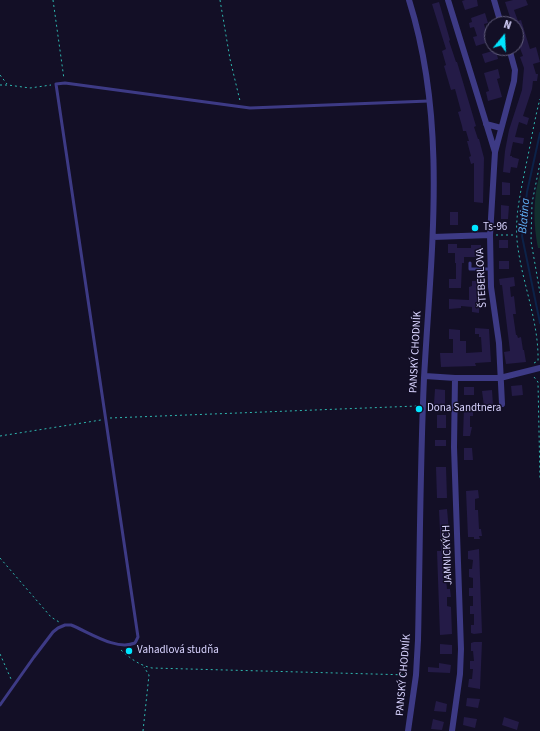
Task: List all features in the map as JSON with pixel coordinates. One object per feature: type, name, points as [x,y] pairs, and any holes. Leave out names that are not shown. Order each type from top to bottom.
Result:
[{"type":"street","name":"PANSKÝ CHODNÍK","points":[[408,731],[416,675],[418,640],[423,405],[433,237],[434,166],[433,126],[423,52],[418,27],[409,0]]},
{"type":"street","name":"ŠTEBERLOVA","points":[[448,0],[495,152]]},
{"type":"street","points":[[494,0],[499,16]]},
{"type":"street","name":"ŠTEBERLOVA","points":[[502,404],[499,343],[491,287],[490,235],[495,152],[514,81],[515,70],[511,56]]},
{"type":"street","points":[[486,124],[501,128]]},
{"type":"street","points":[[433,237],[490,235]]},
{"type":"street","points":[[425,376],[500,378],[538,369]]},
{"type":"street","name":"JAMNICKÝCH","points":[[452,731],[460,674],[461,649],[454,447],[455,378]]},
{"type":"lane","points":[[0,705],[53,632],[58,628],[65,625],[71,625],[112,643],[132,644],[135,643],[138,637],[56,84],[65,83],[240,107],[261,108],[430,101]]},
{"type":"lane","points":[[470,263],[470,269],[491,269]]},
{"type":"path","points":[[53,0],[65,83]]},
{"type":"path","points":[[220,0],[240,107]]},
{"type":"path","points":[[0,75],[8,85]]},
{"type":"path","points":[[0,85],[30,88],[56,84]]},
{"type":"path","points":[[534,363],[538,361],[538,348],[535,325],[517,235],[516,221],[540,99]]},
{"type":"path","points":[[540,163],[532,203],[531,241],[540,293]]},
{"type":"path","points":[[490,235],[517,235]]},
{"type":"path","points":[[534,377],[538,382],[540,480]]},
{"type":"path","points":[[0,436],[106,419],[423,405]]},
{"type":"path","points":[[0,558],[51,617],[65,625]]},
{"type":"path","points":[[112,643],[135,662],[143,666],[149,675],[143,731]]},
{"type":"path","points":[[0,654],[14,685]]},
{"type":"path","points":[[143,666],[169,669],[416,675]]},
{"type":"green space","points":[[540,174],[540,248],[538,248],[534,211]]},
{"type":"building","points":[[477,0],[478,6],[465,10],[462,1]]},
{"type":"building","points":[[513,0],[526,0],[528,5],[514,10],[516,16],[510,16],[505,2]]},
{"type":"building","points":[[439,2],[450,40],[449,41],[457,62],[476,126],[474,127],[484,158],[483,203],[474,202],[474,163],[471,164],[469,157],[471,156],[467,141],[469,141],[466,131],[463,131],[458,112],[461,111],[455,89],[451,90],[444,66],[446,65],[442,51],[446,49],[432,4]]},
{"type":"building","points":[[485,13],[484,44],[476,46],[473,37],[477,36],[474,27],[470,28],[469,23],[472,22],[471,18]]},
{"type":"building","points":[[524,30],[530,49],[536,47],[540,62],[533,64],[536,74],[538,74],[537,81],[533,81],[532,89],[523,116],[529,118],[527,125],[519,122],[515,137],[524,138],[523,144],[513,142],[510,156],[519,159],[517,168],[511,167],[510,173],[503,172],[509,130],[522,90],[524,68],[520,57],[524,56]]},
{"type":"building","points":[[484,53],[484,56],[497,56],[498,59],[485,63],[482,54]]},
{"type":"building","points":[[498,69],[500,78],[497,79],[502,97],[488,101],[486,92],[489,91],[484,73]]},
{"type":"building","points":[[502,182],[510,183],[510,195],[502,195]]},
{"type":"building","points":[[501,205],[509,206],[508,219],[501,219]]},
{"type":"building","points":[[450,212],[458,212],[458,225],[450,225]]},
{"type":"building","points":[[499,240],[508,240],[508,248],[499,248]]},
{"type":"building","points":[[448,244],[457,244],[457,248],[471,248],[471,245],[481,245],[481,257],[464,257],[464,263],[462,263],[461,288],[449,288],[449,279],[456,279],[456,263],[455,253],[448,253]]},
{"type":"building","points":[[499,261],[509,261],[509,269],[499,269]]},
{"type":"building","points":[[514,277],[515,286],[510,287],[511,297],[514,296],[516,314],[513,314],[516,335],[518,338],[521,337],[526,362],[506,364],[504,352],[510,351],[502,285],[500,285],[499,279]]},
{"type":"building","points":[[472,281],[480,281],[479,313],[472,312],[472,307],[461,306],[461,308],[449,309],[449,299],[469,300],[469,287],[472,286]]},
{"type":"building","points":[[475,328],[489,329],[491,362],[475,363],[476,366],[441,367],[440,353],[453,353],[453,339],[449,339],[449,329],[460,330],[460,341],[466,341],[466,353],[482,352],[481,337],[479,337],[479,334],[475,334]]},
{"type":"building","points":[[522,385],[523,395],[512,396],[511,386]]},
{"type":"building","points":[[464,387],[474,387],[474,395],[464,395]]},
{"type":"building","points":[[435,389],[445,390],[445,405],[434,404]]},
{"type":"building","points":[[492,390],[493,405],[484,406],[482,391]]},
{"type":"building","points":[[464,408],[473,408],[473,416],[470,416],[470,427],[472,427],[470,436],[463,436]]},
{"type":"building","points":[[437,415],[446,415],[446,428],[437,428]]},
{"type":"building","points":[[435,440],[446,440],[446,446],[435,446]]},
{"type":"building","points":[[464,448],[472,448],[473,460],[464,460]]},
{"type":"building","points":[[436,467],[446,467],[447,498],[437,498]]},
{"type":"building","points":[[478,490],[479,498],[475,499],[475,510],[478,510],[479,529],[481,529],[482,536],[479,536],[480,539],[474,539],[474,537],[468,537],[466,491]]},
{"type":"building","points":[[447,509],[450,542],[448,542],[449,560],[445,560],[446,570],[450,570],[450,578],[446,579],[447,589],[450,589],[451,597],[447,597],[447,606],[451,607],[452,634],[440,635],[437,551],[441,551],[439,510]]},
{"type":"building","points":[[479,549],[482,633],[474,634],[471,633],[471,625],[474,625],[474,614],[470,614],[470,606],[473,606],[473,596],[469,596],[469,588],[473,588],[473,578],[469,577],[469,569],[472,569],[473,560],[468,559],[468,551]]},
{"type":"building","points":[[482,642],[480,689],[468,687],[469,679],[472,679],[473,669],[470,669],[470,661],[474,661],[473,651],[471,651],[471,643]]},
{"type":"building","points":[[440,644],[452,645],[452,654],[440,654]]},
{"type":"building","points":[[439,663],[451,665],[450,673],[428,672],[428,667],[439,668]]},
{"type":"building","points":[[467,698],[480,699],[478,708],[466,706]]},
{"type":"building","points":[[436,701],[447,704],[446,712],[434,711]]},
{"type":"building","points":[[464,717],[477,719],[475,728],[463,725]]},
{"type":"building","points":[[504,717],[519,722],[517,730],[502,725]]},
{"type":"building","points":[[433,719],[444,722],[442,730],[431,729]]},
{"type":"waterway","name":"Blatina","points":[[540,133],[527,192],[522,236],[540,323]]},
{"type":"place","name":"Ts-96","points":[[475,228]]},
{"type":"place","name":"Dona Sandtnera","points":[[419,409]]},
{"type":"place","name":"Vahadlová studňa","points":[[129,651]]}]
